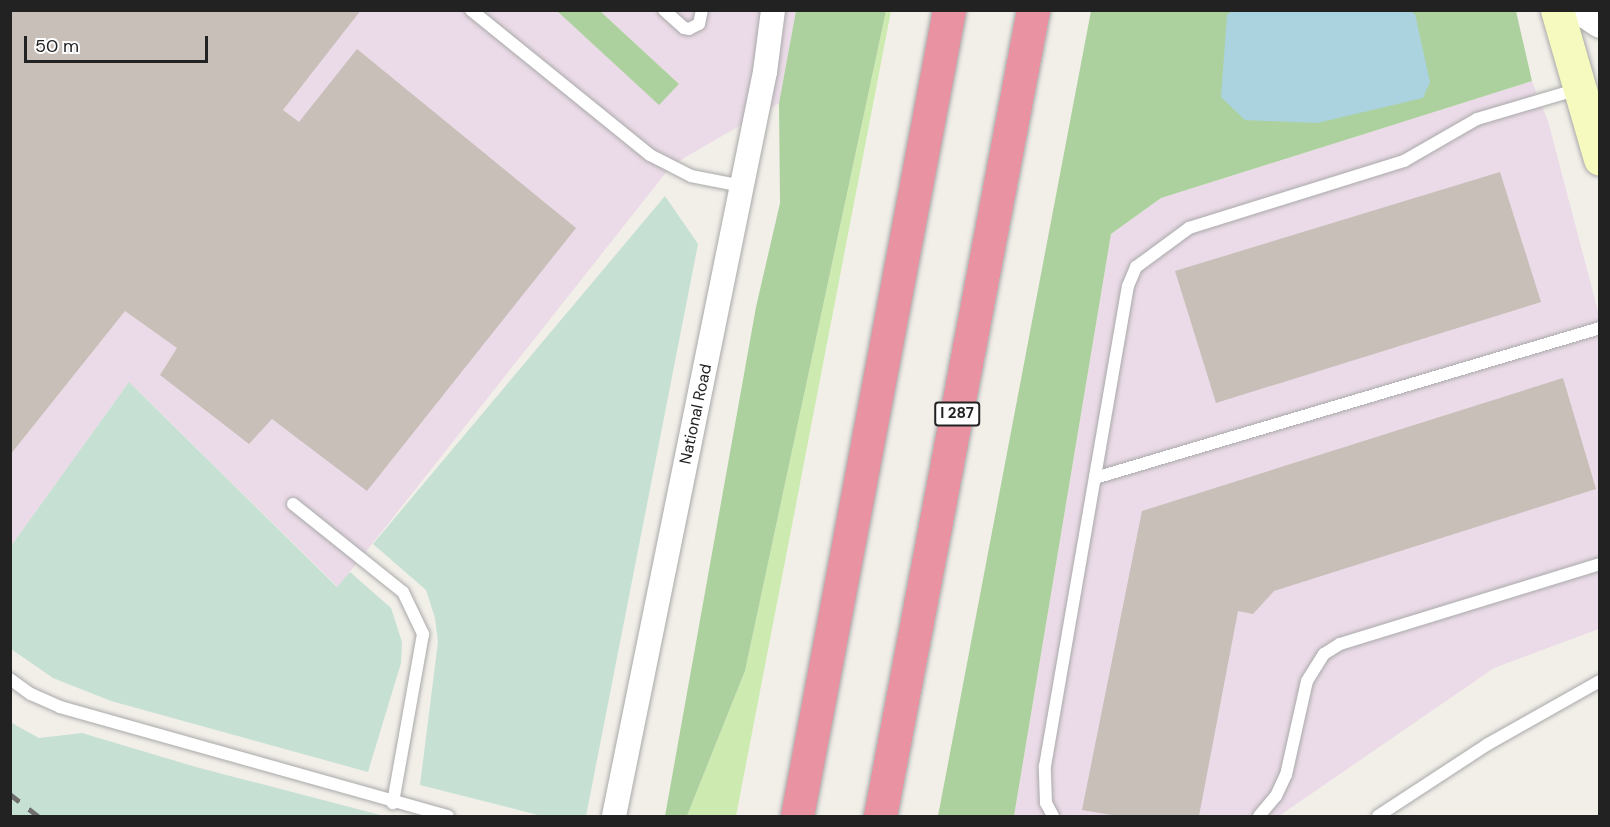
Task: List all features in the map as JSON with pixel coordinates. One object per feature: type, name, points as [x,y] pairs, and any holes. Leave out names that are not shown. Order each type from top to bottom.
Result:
[{"type":"highway","points":[[797,816],[949,10]]},
{"type":"highway","name":"I 287","points":[[880,816],[1033,10]]},
{"type":"main road","points":[[1557,10],[1599,159]]},
{"type":"street","name":"National Road","points":[[614,816],[765,72],[773,10]]},
{"type":"street","points":[[1581,10],[1599,23]]},
{"type":"lane","points":[[471,10],[650,155],[692,176],[742,186]]},
{"type":"lane","points":[[664,10],[689,29],[699,24],[702,10]]},
{"type":"lane","points":[[1053,816],[1046,803],[1045,766],[1128,286],[1136,267],[1189,228],[1404,161],[1477,119],[1578,89]]},
{"type":"lane","points":[[1095,478],[1599,328]]},
{"type":"lane","points":[[293,504],[403,592],[423,634],[393,803]]},
{"type":"lane","points":[[1259,816],[1276,796],[1286,775],[1307,681],[1324,654],[1340,645],[1599,564]]},
{"type":"lane","points":[[10,680],[31,694],[60,707],[393,803],[448,816]]},
{"type":"lane","points":[[1378,816],[1488,744],[1599,681]]},
{"type":"shaded area","points":[[11,11],[557,11],[659,104],[679,84],[600,11],[796,11],[779,103],[672,165],[338,587],[129,382],[11,546]]},
{"type":"shaded area","points":[[1532,81],[1548,121],[1599,315],[1599,629],[1494,668],[1279,816],[1014,816],[1111,234],[1161,198]]},
{"type":"green space","points":[[557,11],[600,11],[679,84],[659,105]]},
{"type":"green space","points":[[796,11],[886,11],[745,671],[687,816],[665,816],[756,307],[780,203],[779,103]]},
{"type":"green space","points":[[886,11],[891,11],[736,816],[687,816],[745,671]]},
{"type":"green space","points":[[1091,11],[1516,11],[1532,81],[1161,198],[1111,234],[1014,816],[938,816]]},
{"type":"green space","points":[[665,196],[698,244],[586,816],[542,816],[420,785],[438,642],[435,618],[426,590],[373,544]]},
{"type":"green space","points":[[129,382],[337,587],[350,572],[391,608],[402,642],[401,663],[368,772],[111,701],[53,678],[11,649],[11,546]]},
{"type":"green space","points":[[10,722],[39,738],[82,733],[196,767],[384,816],[11,816]]},
{"type":"water","points":[[1232,11],[1410,11],[1415,14],[1430,82],[1423,98],[1317,123],[1245,120],[1221,97],[1227,15]]},
{"type":"building","points":[[10,10],[361,10],[283,110],[299,122],[357,49],[576,228],[367,491],[272,419],[249,444],[160,375],[177,348],[125,311],[10,455]]},
{"type":"building","points":[[1500,172],[1541,302],[1216,403],[1175,271]]},
{"type":"building","points":[[1563,378],[1596,489],[1274,591],[1253,614],[1238,611],[1199,816],[1117,816],[1082,810],[1142,511]]},
{"type":"railway","points":[[10,794],[38,816]]}]
